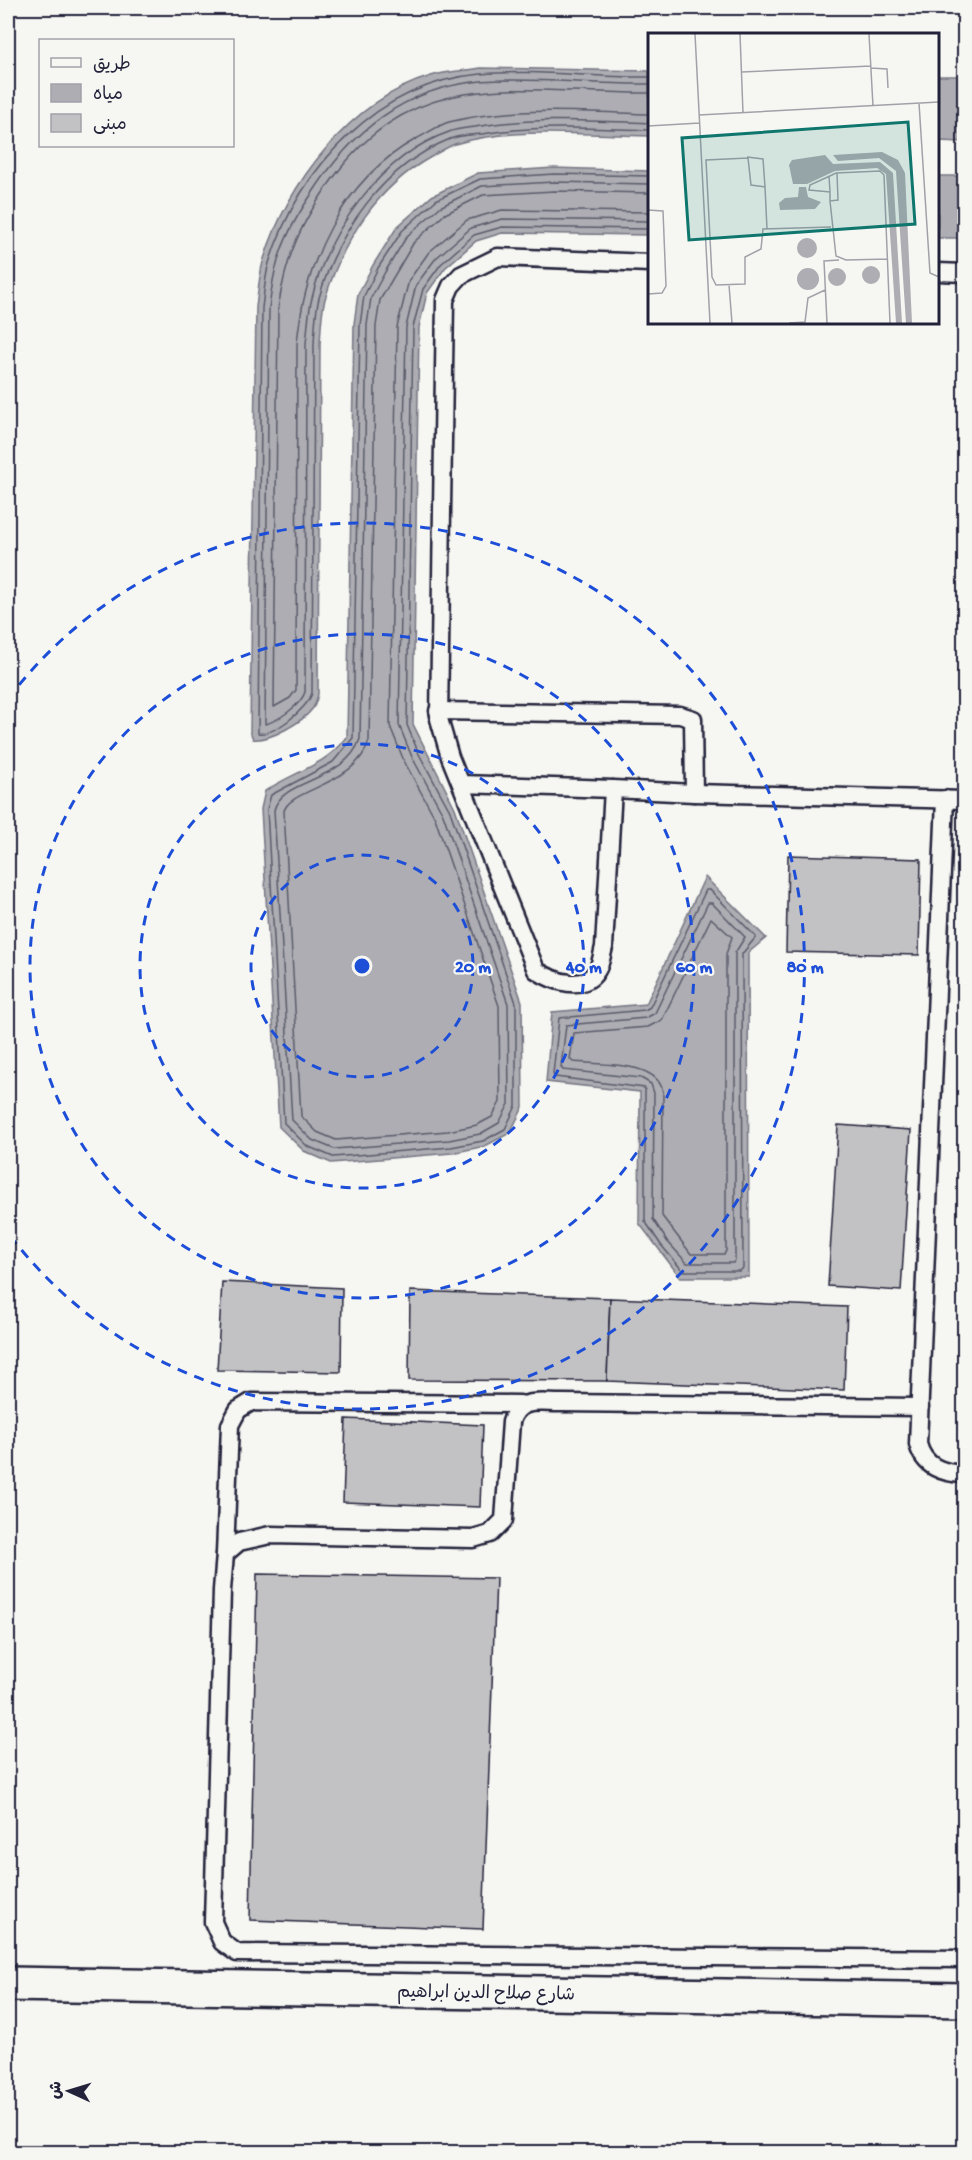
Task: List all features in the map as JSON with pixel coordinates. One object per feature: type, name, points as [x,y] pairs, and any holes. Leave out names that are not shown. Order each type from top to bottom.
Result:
[{"type":"street","name":"شارع صلاح الدين ابراهيم","points":[[8,1984],[964,2000]]},
{"type":"lane","points":[[613,789],[604,947],[597,972],[582,982],[568,983],[548,978],[536,970],[461,784],[444,739],[438,711],[445,300],[451,286],[472,268],[498,257],[648,262]]},
{"type":"lane","points":[[939,272],[964,273]]},
{"type":"lane","points":[[438,711],[688,716],[693,719],[695,731],[694,793]]},
{"type":"lane","points":[[461,784],[964,800]]},
{"type":"lane","points":[[945,799],[918,1444],[925,1461],[942,1471],[964,1474]]},
{"type":"lane","points":[[920,1407],[561,1402],[520,1404],[251,1402],[238,1410],[230,1425],[222,1590],[213,1922],[222,1942],[237,1953],[964,1959]]},
{"type":"lane","points":[[225,1554],[239,1542],[270,1534],[473,1539],[490,1534],[504,1520],[511,1422],[514,1410],[520,1404]]},
{"type":"water","points":[[481,68],[648,71],[648,136],[527,133],[478,138],[455,144],[412,169],[378,200],[364,217],[352,236],[333,277],[322,315],[318,694],[313,708],[294,724],[277,734],[253,739],[250,731],[256,307],[263,262],[288,203],[305,175],[349,125],[374,104],[402,88],[437,74]]},
{"type":"water","points":[[939,76],[964,76],[964,142],[939,141]]},
{"type":"water","points":[[554,168],[648,171],[648,235],[502,233],[476,241],[445,268],[427,293],[419,327],[413,724],[455,808],[522,1002],[523,1107],[510,1133],[485,1146],[452,1153],[331,1163],[304,1151],[279,1127],[261,809],[265,791],[330,755],[347,737],[354,324],[358,294],[397,227],[432,196],[478,173]]},
{"type":"water","points":[[939,176],[964,176],[964,238],[939,238]]},
{"type":"water","points":[[705,877],[766,938],[748,953],[749,1277],[680,1277],[639,1223],[640,1092],[546,1082],[552,1012],[646,1004]]},
{"type":"building","points":[[788,855],[921,859],[919,955],[786,952]]},
{"type":"building","points":[[838,1125],[911,1130],[901,1291],[828,1286]]},
{"type":"building","points":[[222,1282],[342,1288],[341,1372],[217,1370]]},
{"type":"building","points":[[410,1291],[610,1298],[607,1381],[409,1380]]},
{"type":"building","points":[[610,1298],[847,1307],[844,1390],[607,1381]]},
{"type":"building","points":[[346,1419],[483,1425],[480,1507],[343,1502]]},
{"type":"building","points":[[257,1574],[496,1578],[483,1929],[250,1920]]}]
